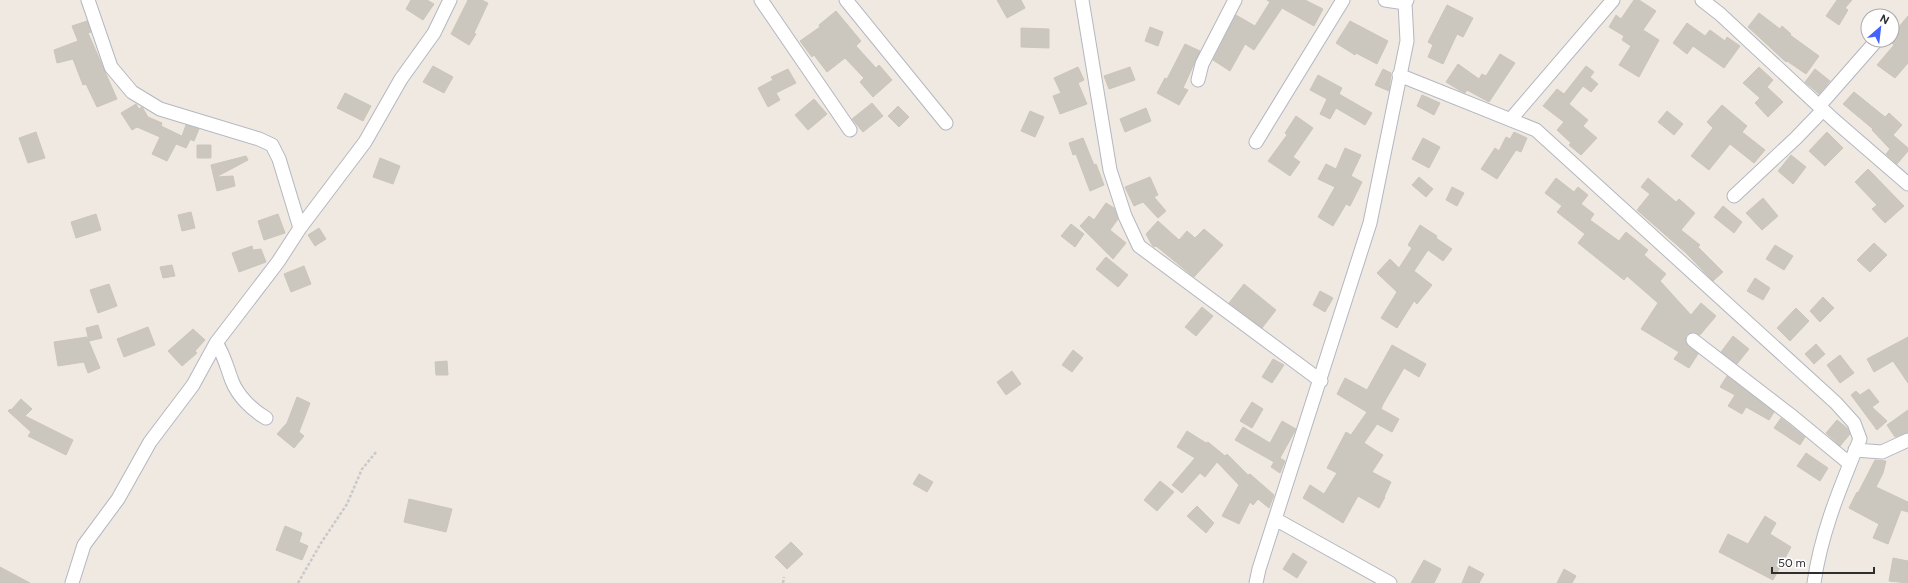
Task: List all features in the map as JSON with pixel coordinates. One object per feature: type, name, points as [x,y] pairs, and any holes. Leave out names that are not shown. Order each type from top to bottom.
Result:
[{"type":"street","points":[[88,0],[111,67],[132,92],[160,109],[259,139],[272,145],[278,159],[300,228]]},
{"type":"street","points":[[72,583],[84,545],[118,499],[150,442],[193,385],[216,343],[278,262],[300,228],[365,142],[402,79],[434,33],[450,0]]},
{"type":"street","points":[[761,0],[850,130]]},
{"type":"street","points":[[846,0],[946,123]]},
{"type":"street","points":[[1082,0],[1110,170],[1126,216],[1139,246],[1321,381]]},
{"type":"street","points":[[1198,80],[1202,64],[1235,0]]},
{"type":"street","points":[[1256,142],[1343,0]]},
{"type":"street","points":[[1256,583],[1275,519],[1321,381],[1370,223],[1407,41],[1406,1],[1385,0]]},
{"type":"street","points":[[1511,119],[1560,64],[1613,0]]},
{"type":"street","points":[[1702,0],[1720,14],[1821,108],[1908,184]]},
{"type":"street","points":[[1734,196],[1796,138],[1870,48]]},
{"type":"street","points":[[1399,75],[1536,130],[1836,403],[1854,423],[1860,439],[1824,532],[1814,583]]},
{"type":"street","points":[[1693,340],[1793,417],[1850,464]]},
{"type":"street","points":[[216,343],[221,349],[233,383],[252,410],[266,418]]},
{"type":"street","points":[[1855,450],[1882,452],[1908,440]]},
{"type":"street","points":[[1275,519],[1390,583]]},
{"type":"path","points":[[298,583],[321,543],[347,504],[362,469],[377,451]]},
{"type":"path","points":[[783,583],[784,577]]},
{"type":"building","points":[[411,0],[427,0],[434,4],[423,20],[406,9]]},
{"type":"building","points":[[468,0],[482,0],[488,3],[474,33],[476,34],[469,45],[451,34]]},
{"type":"building","points":[[997,0],[1021,0],[1025,8],[1007,18]]},
{"type":"building","points":[[1267,0],[1305,0],[1323,9],[1314,26],[1282,8],[1254,50],[1245,44],[1230,71],[1213,60],[1236,15],[1255,26],[1270,2]]},
{"type":"building","points":[[1634,0],[1639,0],[1656,11],[1643,30],[1659,40],[1639,77],[1619,65],[1631,46],[1622,40],[1624,36],[1609,27],[1616,15],[1621,19]]},
{"type":"building","points":[[1837,0],[1852,0],[1845,8],[1848,10],[1839,25],[1826,16]]},
{"type":"building","points":[[1447,5],[1473,18],[1463,37],[1457,34],[1443,64],[1428,57],[1433,45],[1428,42]]},
{"type":"building","points":[[836,11],[861,41],[856,46],[876,68],[879,65],[892,80],[873,97],[860,82],[864,78],[845,58],[827,72],[814,55],[812,57],[800,41],[820,27],[819,25]]},
{"type":"building","points":[[1759,13],[1780,29],[1782,26],[1791,34],[1790,35],[1819,56],[1806,74],[1787,61],[1786,62],[1748,27]]},
{"type":"building","points":[[1908,16],[1908,63],[1895,78],[1877,65],[1891,48],[1900,48],[1900,26]]},
{"type":"building","points":[[87,21],[91,32],[88,33],[117,99],[97,107],[86,84],[83,85],[73,59],[57,63],[54,50],[78,41],[72,26]]},
{"type":"building","points":[[1350,21],[1388,41],[1377,64],[1356,53],[1355,55],[1336,43]]},
{"type":"building","points":[[1687,23],[1705,36],[1710,30],[1725,41],[1727,37],[1740,46],[1724,68],[1693,46],[1687,54],[1673,43]]},
{"type":"building","points":[[1150,27],[1163,32],[1158,46],[1145,41]]},
{"type":"building","points":[[1021,28],[1049,29],[1049,48],[1021,47]]},
{"type":"building","points":[[1185,44],[1200,51],[1183,88],[1188,90],[1179,105],[1157,93],[1165,78],[1167,79]]},
{"type":"building","points":[[1500,54],[1515,63],[1489,102],[1467,90],[1465,93],[1446,82],[1458,64],[1479,79],[1482,74],[1486,76]]},
{"type":"building","points":[[433,66],[453,77],[444,93],[423,82]]},
{"type":"building","points":[[1586,66],[1594,72],[1590,77],[1598,84],[1591,92],[1583,86],[1569,104],[1588,120],[1583,126],[1597,138],[1581,155],[1569,145],[1571,143],[1557,130],[1564,122],[1543,106],[1557,89],[1564,94]]},
{"type":"building","points":[[1078,67],[1084,80],[1078,83],[1087,104],[1060,114],[1053,96],[1061,93],[1054,78]]},
{"type":"building","points":[[1130,67],[1135,80],[1109,89],[1104,76]]},
{"type":"building","points":[[1759,67],[1773,80],[1767,87],[1783,102],[1768,117],[1755,103],[1760,98],[1743,83]]},
{"type":"building","points":[[788,69],[796,83],[776,93],[780,100],[768,107],[758,88],[773,80],[771,77]]},
{"type":"building","points":[[1383,69],[1391,73],[1389,91],[1375,85]]},
{"type":"building","points":[[1815,69],[1830,81],[1819,94],[1805,82]]},
{"type":"building","points":[[1318,75],[1342,88],[1339,94],[1372,113],[1365,125],[1336,108],[1330,119],[1320,114],[1327,99],[1310,90]]},
{"type":"building","points":[[1854,92],[1885,117],[1889,113],[1902,125],[1893,135],[1908,148],[1908,151],[1897,164],[1886,154],[1890,149],[1872,130],[1873,129],[1843,104]]},
{"type":"building","points":[[345,93],[371,106],[363,121],[337,108]]},
{"type":"building","points":[[1422,95],[1440,103],[1434,115],[1417,106]]},
{"type":"building","points":[[814,99],[827,114],[808,130],[795,115]]},
{"type":"building","points":[[872,103],[883,116],[863,132],[852,119]]},
{"type":"building","points":[[136,104],[139,109],[142,107],[148,117],[162,123],[161,126],[190,140],[186,148],[176,144],[167,161],[152,154],[160,137],[137,127],[132,130],[121,113]]},
{"type":"building","points":[[1722,105],[1747,126],[1742,132],[1765,150],[1754,163],[1730,144],[1709,170],[1691,156],[1713,128],[1707,122]]},
{"type":"building","points":[[898,106],[909,117],[899,127],[888,116]]},
{"type":"building","points":[[1146,108],[1151,121],[1125,132],[1120,119]]},
{"type":"building","points":[[1030,111],[1044,117],[1035,137],[1021,131]]},
{"type":"building","points":[[1667,111],[1683,124],[1674,135],[1658,122]]},
{"type":"building","points":[[1296,116],[1313,128],[1293,157],[1300,162],[1290,176],[1268,161],[1287,135],[1285,133]]},
{"type":"building","points":[[186,125],[199,129],[194,141],[182,136]]},
{"type":"building","points":[[36,132],[45,158],[28,163],[19,138]]},
{"type":"building","points":[[1514,132],[1527,138],[1521,152],[1516,150],[1497,179],[1481,169],[1495,148],[1499,151],[1506,137],[1510,139]]},
{"type":"building","points":[[1827,132],[1843,148],[1825,166],[1809,151]]},
{"type":"building","points":[[1083,138],[1094,165],[1096,164],[1104,185],[1090,191],[1076,154],[1073,155],[1069,143]]},
{"type":"building","points":[[1423,138],[1440,147],[1429,168],[1412,159]]},
{"type":"building","points":[[197,145],[211,145],[211,158],[197,158]]},
{"type":"building","points":[[1345,148],[1361,155],[1351,176],[1362,182],[1350,206],[1346,204],[1333,226],[1318,217],[1335,187],[1318,179],[1326,164],[1336,169]]},
{"type":"building","points":[[1791,155],[1806,167],[1793,184],[1778,171]]},
{"type":"building","points":[[246,156],[248,160],[216,177],[233,176],[235,186],[217,191],[211,165]]},
{"type":"building","points":[[380,158],[400,166],[393,184],[373,177]]},
{"type":"building","points":[[1868,169],[1904,206],[1885,223],[1872,209],[1877,205],[1855,182]]},
{"type":"building","points":[[1150,177],[1158,195],[1154,197],[1166,211],[1158,218],[1143,202],[1134,206],[1125,187]]},
{"type":"building","points":[[1419,177],[1433,189],[1426,197],[1412,185]]},
{"type":"building","points":[[1556,178],[1574,192],[1578,187],[1588,195],[1581,204],[1594,214],[1590,220],[1619,241],[1626,232],[1648,250],[1644,255],[1666,274],[1660,281],[1691,315],[1701,303],[1716,316],[1700,335],[1694,332],[1686,335],[1686,343],[1698,354],[1689,368],[1674,359],[1679,352],[1641,329],[1658,303],[1627,276],[1624,280],[1578,243],[1585,234],[1557,212],[1562,206],[1545,193]]},
{"type":"building","points":[[1648,178],[1676,202],[1679,199],[1695,213],[1681,230],[1700,245],[1698,247],[1723,272],[1713,281],[1686,253],[1637,210],[1650,194],[1641,187]]},
{"type":"building","points":[[1452,187],[1464,193],[1457,206],[1446,200]]},
{"type":"building","points":[[1763,198],[1778,216],[1762,230],[1746,213]]},
{"type":"building","points":[[1106,203],[1114,208],[1118,219],[1110,230],[1126,243],[1113,259],[1080,226],[1089,216],[1094,220]]},
{"type":"building","points":[[1723,206],[1742,222],[1734,233],[1714,217]]},
{"type":"building","points":[[191,212],[195,228],[182,231],[178,215]]},
{"type":"building","points":[[96,214],[101,230],[76,238],[71,222]]},
{"type":"building","points":[[278,214],[285,233],[264,240],[258,221]]},
{"type":"building","points":[[1158,221],[1179,240],[1187,231],[1195,238],[1204,229],[1223,245],[1194,277],[1156,246],[1154,247],[1152,245],[1146,234]]},
{"type":"building","points":[[1071,224],[1084,234],[1075,247],[1061,236]]},
{"type":"building","points":[[1420,225],[1437,236],[1436,238],[1452,249],[1443,261],[1428,250],[1414,271],[1432,285],[1417,304],[1414,301],[1397,328],[1381,318],[1397,292],[1377,273],[1390,259],[1399,268],[1412,248],[1408,245]]},
{"type":"building","points":[[319,228],[326,239],[315,246],[308,235]]},
{"type":"building","points":[[1874,243],[1887,255],[1870,272],[1857,260]]},
{"type":"building","points":[[1775,245],[1793,256],[1784,270],[1766,259]]},
{"type":"building","points":[[252,246],[253,250],[261,249],[266,262],[239,272],[232,253]]},
{"type":"building","points":[[1106,257],[1128,275],[1118,287],[1096,269]]},
{"type":"building","points":[[172,265],[175,276],[163,278],[160,267]]},
{"type":"building","points":[[304,266],[311,284],[291,292],[284,274]]},
{"type":"building","points":[[1755,278],[1770,288],[1763,300],[1747,291]]},
{"type":"building","points":[[109,284],[117,306],[98,313],[90,290]]},
{"type":"building","points":[[1244,284],[1276,310],[1262,328],[1229,303]]},
{"type":"building","points":[[1320,291],[1333,298],[1325,312],[1313,305]]},
{"type":"building","points":[[1823,297],[1834,308],[1820,322],[1810,311]]},
{"type":"building","points":[[1202,307],[1213,316],[1196,336],[1185,327]]},
{"type":"building","points":[[1796,308],[1809,321],[1790,341],[1777,328]]},
{"type":"building","points":[[98,325],[102,338],[89,341],[86,328]]},
{"type":"building","points":[[148,327],[155,345],[124,357],[117,339]]},
{"type":"building","points":[[193,329],[205,340],[195,351],[197,353],[182,366],[168,351]]},
{"type":"building","points":[[1733,336],[1749,349],[1737,364],[1721,352]]},
{"type":"building","points":[[87,337],[100,368],[88,373],[84,362],[58,366],[54,342]]},
{"type":"building","points":[[1908,337],[1908,383],[1893,361],[1874,372],[1867,359]]},
{"type":"building","points":[[1816,344],[1825,354],[1814,364],[1805,354]]},
{"type":"building","points":[[1392,345],[1426,364],[1419,377],[1404,368],[1383,404],[1381,409],[1399,419],[1392,432],[1377,424],[1364,443],[1383,455],[1372,472],[1391,482],[1385,497],[1379,508],[1358,496],[1343,523],[1303,498],[1310,485],[1324,494],[1337,473],[1327,468],[1346,432],[1351,435],[1367,412],[1337,394],[1345,378],[1367,390]]},
{"type":"building","points":[[1073,350],[1083,358],[1072,372],[1062,365]]},
{"type":"building","points":[[1840,355],[1854,373],[1840,383],[1827,365]]},
{"type":"building","points":[[1273,359],[1284,365],[1272,383],[1262,377]]},
{"type":"building","points":[[447,361],[448,375],[436,375],[435,362]]},
{"type":"building","points":[[1012,371],[1021,384],[1006,395],[997,382]]},
{"type":"building","points":[[1727,376],[1774,412],[1769,420],[1746,407],[1742,414],[1728,406],[1735,395],[1720,387]]},
{"type":"building","points":[[1869,389],[1879,402],[1872,407],[1887,421],[1877,430],[1851,395],[1856,391],[1860,395]]},
{"type":"building","points":[[297,397],[310,403],[299,432],[304,436],[294,448],[277,434],[287,423]]},
{"type":"building","points":[[21,399],[32,409],[25,416],[73,440],[66,455],[28,436],[31,432],[8,411],[10,409],[11,410]]},
{"type":"building","points":[[1252,402],[1263,409],[1252,428],[1240,421]]},
{"type":"building","points":[[1908,410],[1908,432],[1895,437],[1887,425]]},
{"type":"building","points":[[1781,418],[1805,437],[1800,445],[1774,428]]},
{"type":"building","points":[[1837,420],[1847,428],[1850,434],[1840,446],[1826,433]]},
{"type":"building","points":[[1282,421],[1296,429],[1280,458],[1285,461],[1280,473],[1271,467],[1274,462],[1235,440],[1243,427],[1270,443]]},
{"type":"building","points":[[1187,431],[1206,443],[1208,442],[1225,456],[1227,454],[1248,475],[1250,474],[1274,495],[1269,508],[1258,499],[1253,505],[1250,502],[1239,524],[1222,516],[1239,485],[1217,462],[1205,477],[1200,473],[1182,493],[1172,485],[1195,458],[1177,447]]},
{"type":"building","points":[[1806,453],[1828,468],[1820,481],[1797,466]]},
{"type":"building","points":[[1875,460],[1886,461],[1883,473],[1876,487],[1908,502],[1908,512],[1901,510],[1888,544],[1873,538],[1879,524],[1849,508]]},
{"type":"building","points":[[919,474],[933,482],[927,492],[913,484]]},
{"type":"building","points":[[1160,481],[1174,492],[1157,511],[1144,500]]},
{"type":"building","points":[[409,499],[452,509],[446,532],[404,522]]},
{"type":"building","points":[[1197,506],[1214,523],[1206,533],[1187,516]]},
{"type":"building","points":[[1765,516],[1776,523],[1770,534],[1791,547],[1773,580],[1719,552],[1728,534],[1748,544]]},
{"type":"building","points":[[285,526],[302,533],[299,542],[308,546],[302,560],[276,550]]},
{"type":"building","points":[[791,542],[803,554],[787,569],[775,557]]},
{"type":"building","points":[[1293,553],[1307,562],[1297,578],[1283,569]]},
{"type":"building","points":[[1893,558],[1908,561],[1908,583],[1889,581]]},
{"type":"building","points":[[1424,560],[1441,569],[1434,583],[1411,583]]},
{"type":"building","points":[[1469,566],[1484,574],[1479,583],[1462,583]]},
{"type":"building","points":[[0,567],[30,583],[0,583]]},
{"type":"building","points":[[1564,569],[1576,576],[1572,583],[1557,583]]}]
